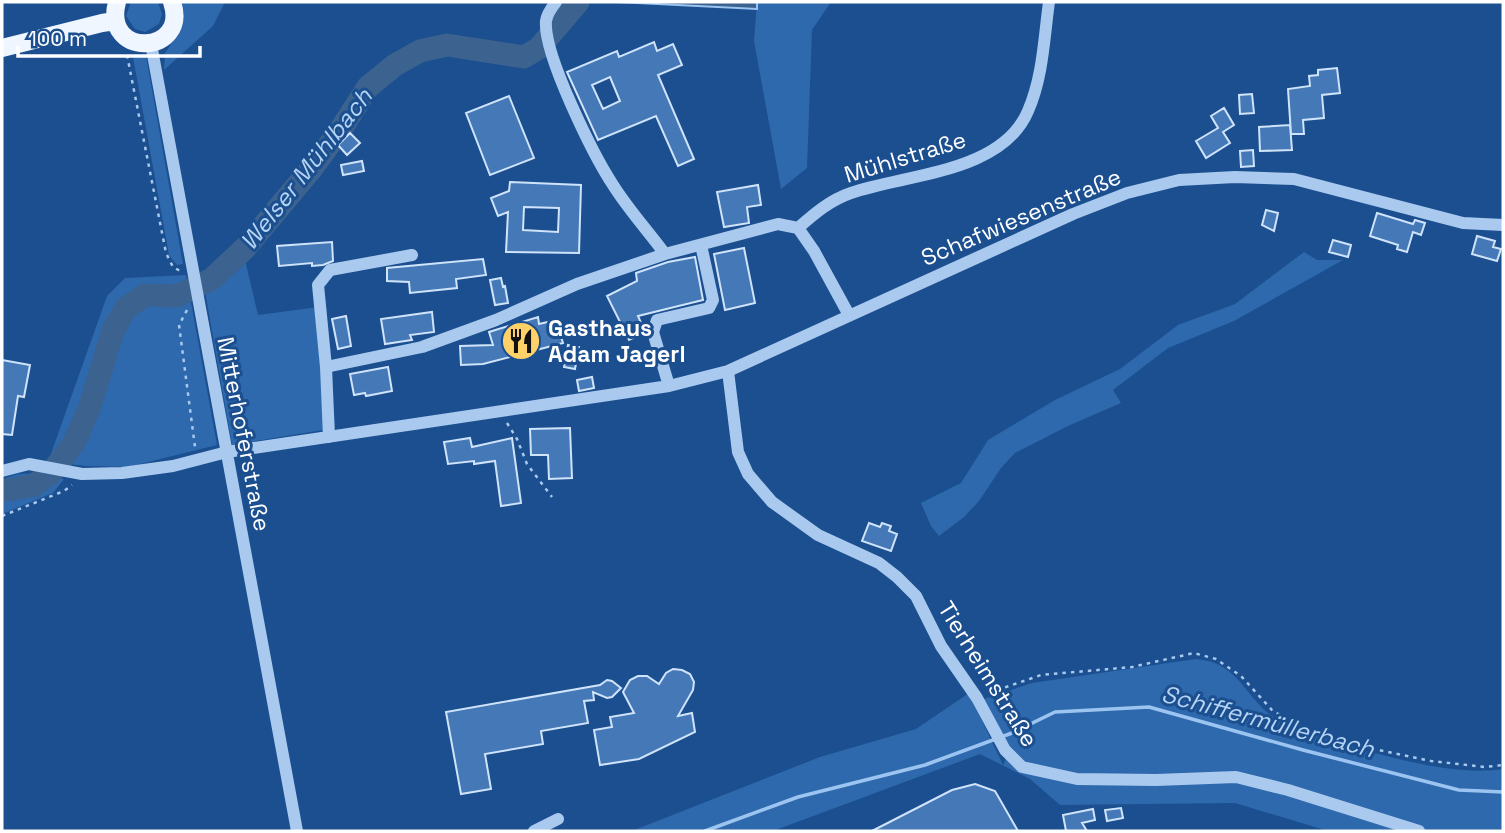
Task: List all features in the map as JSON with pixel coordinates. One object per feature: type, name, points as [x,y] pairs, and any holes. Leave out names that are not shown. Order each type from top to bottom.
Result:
[{"type":"main road","points":[[117,2],[115,21],[125,37],[133,42],[151,44],[160,40],[173,24],[175,14],[172,2]]},
{"type":"main road","points":[[2,48],[115,21]]},
{"type":"street","points":[[556,2],[546,18],[547,29],[552,53],[580,126],[613,185],[665,254]]},
{"type":"street","name":"Mühlstraße","points":[[798,228],[822,207],[849,193],[969,162],[1015,134],[1028,113],[1036,90],[1049,2]]},
{"type":"street","name":"Mitterhoferstraße","points":[[151,44],[188,267],[227,452],[297,831]]},
{"type":"street","name":"Schafwiesenstraße","points":[[2,471],[29,464],[75,472],[122,473],[173,466],[227,452],[669,386],[728,371],[1073,214],[1127,193],[1179,180],[1235,177],[1294,179],[1463,223],[1503,225]]},
{"type":"street","points":[[326,367],[422,347],[496,320],[577,284],[665,254],[778,224],[798,228],[814,251],[849,315]]},
{"type":"street","points":[[669,386],[653,332],[657,320],[709,308],[713,300],[701,245]]},
{"type":"street","points":[[329,437],[318,285],[330,270],[412,255]]},
{"type":"street","name":"Tierheimstraße","points":[[728,371],[738,452],[748,474],[772,502],[818,535],[879,563],[916,596],[942,646],[1006,750],[1023,767],[1077,779],[1236,777],[1288,790],[1419,831]]},
{"type":"street","points":[[534,831],[558,820]]},
{"type":"path","points":[[126,52],[166,253],[173,267],[188,267]]},
{"type":"path","points":[[195,304],[179,325],[197,459]]},
{"type":"path","points":[[500,411],[517,439],[527,464],[552,496]]},
{"type":"path","points":[[2,516],[64,491],[75,472]]},
{"type":"path","points":[[976,698],[1041,675],[1132,667],[1194,653],[1216,659],[1241,676],[1272,710],[1294,724],[1364,747],[1431,761],[1485,767],[1503,765]]},
{"type":"shaded area","points":[[131,2],[158,2],[162,14],[159,24],[145,32],[135,29],[126,16]]},
{"type":"shaded area","points":[[181,2],[225,2],[213,26],[164,70],[165,53],[182,28]]},
{"type":"shaded area","points":[[617,2],[757,2],[757,9]]},
{"type":"shaded area","points":[[757,2],[831,2],[812,30],[807,168],[781,189],[754,41]]},
{"type":"shaded area","points":[[146,56],[183,264],[177,265],[169,255],[133,57]]},
{"type":"shaded area","points":[[242,247],[258,315],[326,306],[335,428],[232,445],[205,291]]},
{"type":"shaded area","points":[[1304,252],[1317,260],[1343,260],[1234,321],[1168,348],[1113,390],[1121,403],[1015,453],[964,517],[939,536],[931,526],[921,503],[961,483],[988,440],[1055,400],[1120,369],[1178,325],[1235,304]]},
{"type":"shaded area","points":[[186,275],[217,445],[128,467],[48,462],[107,296],[125,278]]},
{"type":"shaded area","points":[[39,473],[33,481],[2,488],[2,479],[19,474]]},
{"type":"shaded area","points":[[39,473],[51,476],[40,491],[2,501],[2,488],[33,481]]},
{"type":"shaded area","points":[[51,476],[64,479],[53,493],[2,514],[2,502],[40,491]]},
{"type":"shaded area","points":[[1196,659],[1225,668],[1271,715],[1304,731],[1367,751],[1437,767],[1483,771],[1503,769],[1503,831],[1328,831],[1235,803],[1060,805],[1030,779],[980,754],[773,831],[632,831],[820,757],[916,729],[969,693],[1003,765],[1009,752],[981,700],[1032,683]]},
{"type":"building","points":[[654,42],[657,51],[673,44],[682,65],[658,75],[694,159],[678,166],[656,116],[598,140],[567,72],[617,51],[619,57]],"holes":[[[610,77],[620,101],[603,109],[592,85]]]},
{"type":"building","points":[[1337,68],[1340,93],[1322,95],[1324,118],[1303,120],[1304,134],[1291,134],[1288,89],[1310,86],[1309,76],[1318,75],[1318,70]]},
{"type":"building","points":[[1252,94],[1254,113],[1240,114],[1239,95]]},
{"type":"building","points":[[509,96],[534,158],[490,175],[466,113]]},
{"type":"building","points":[[1224,108],[1234,125],[1223,132],[1230,143],[1206,158],[1196,141],[1218,128],[1211,116]]},
{"type":"building","points":[[1290,125],[1292,150],[1260,151],[1259,127]]},
{"type":"building","points":[[350,133],[360,143],[347,155],[338,145]]},
{"type":"building","points":[[1253,150],[1254,166],[1241,167],[1240,151]]},
{"type":"building","points":[[362,161],[364,171],[343,175],[341,165]]},
{"type":"building","points":[[510,182],[581,185],[579,253],[506,252],[508,212],[498,216],[491,198],[509,191]],"holes":[[[524,207],[559,208],[558,232],[523,230]]]},
{"type":"building","points":[[758,185],[761,205],[747,207],[749,223],[724,227],[717,192]]},
{"type":"building","points":[[1266,210],[1278,213],[1274,231],[1262,225]]},
{"type":"building","points":[[1377,213],[1413,224],[1415,220],[1425,223],[1421,235],[1413,232],[1407,252],[1397,249],[1398,245],[1370,236]]},
{"type":"building","points":[[1477,236],[1495,241],[1493,247],[1501,249],[1497,261],[1472,254]]},
{"type":"building","points":[[1333,240],[1351,245],[1348,257],[1329,252]]},
{"type":"building","points":[[332,242],[333,261],[323,265],[312,266],[312,263],[279,266],[277,246]]},
{"type":"building","points":[[744,248],[755,303],[725,310],[714,254]]},
{"type":"building","points":[[695,257],[703,300],[638,316],[645,332],[629,340],[607,296],[637,281],[636,273],[668,262]]},
{"type":"building","points":[[483,259],[486,275],[456,279],[457,288],[410,293],[409,282],[387,281],[387,268]]},
{"type":"building","points":[[501,278],[508,303],[495,305],[490,280]]},
{"type":"building","points":[[432,312],[434,332],[410,335],[412,340],[385,344],[381,319]]},
{"type":"building","points":[[346,316],[351,346],[338,349],[332,319]]},
{"type":"building","name":"Gasthaus Adam Jagerl","points":[[538,317],[539,324],[556,320],[563,343],[483,364],[461,365],[460,346],[493,345],[489,332]]},
{"type":"building","points":[[568,345],[579,347],[575,369],[564,367]]},
{"type":"building","points":[[2,360],[30,365],[24,397],[18,396],[12,435],[2,434]]},
{"type":"building","points":[[388,367],[392,391],[366,396],[365,393],[354,395],[350,374]]},
{"type":"building","points":[[592,377],[594,388],[579,391],[577,380]]},
{"type":"building","points":[[570,428],[572,478],[549,479],[548,455],[531,455],[530,429]]},
{"type":"building","points":[[470,438],[472,447],[512,438],[521,503],[501,506],[495,461],[448,464],[444,442]]},
{"type":"building","points":[[869,523],[880,527],[882,523],[891,526],[889,531],[897,534],[891,551],[862,541]]},
{"type":"building","points":[[673,669],[690,674],[694,682],[693,690],[678,716],[692,713],[695,732],[639,759],[600,765],[594,730],[612,727],[610,717],[634,713],[623,692],[630,680],[647,676],[659,684],[666,673]]},
{"type":"building","points":[[607,680],[621,688],[607,698],[593,692],[594,700],[584,701],[588,723],[541,731],[543,744],[485,754],[491,789],[461,794],[446,712],[600,685]]},
{"type":"building","points":[[975,784],[995,791],[1018,831],[872,831],[952,790]]},
{"type":"building","points":[[1121,808],[1123,818],[1107,821],[1105,810]]},
{"type":"building","points":[[1093,809],[1095,820],[1082,823],[1087,831],[1066,831],[1063,815]]},
{"type":"waterway","name":"Welser Mühlbach","points":[[2,491],[34,485],[51,473],[74,443],[89,409],[113,331],[126,308],[145,295],[177,296],[212,279],[245,248],[312,168],[368,87],[395,65],[420,51],[447,45],[524,57],[539,48],[578,2]]},
{"type":"waterway","name":"Schiffermüllerbach","points":[[705,831],[798,797],[925,765],[1012,733],[1055,712],[1149,707],[1459,790],[1503,792]]},
{"type":"place","name":"Gasthaus Adam Jagerl","points":[[521,341]]}]
